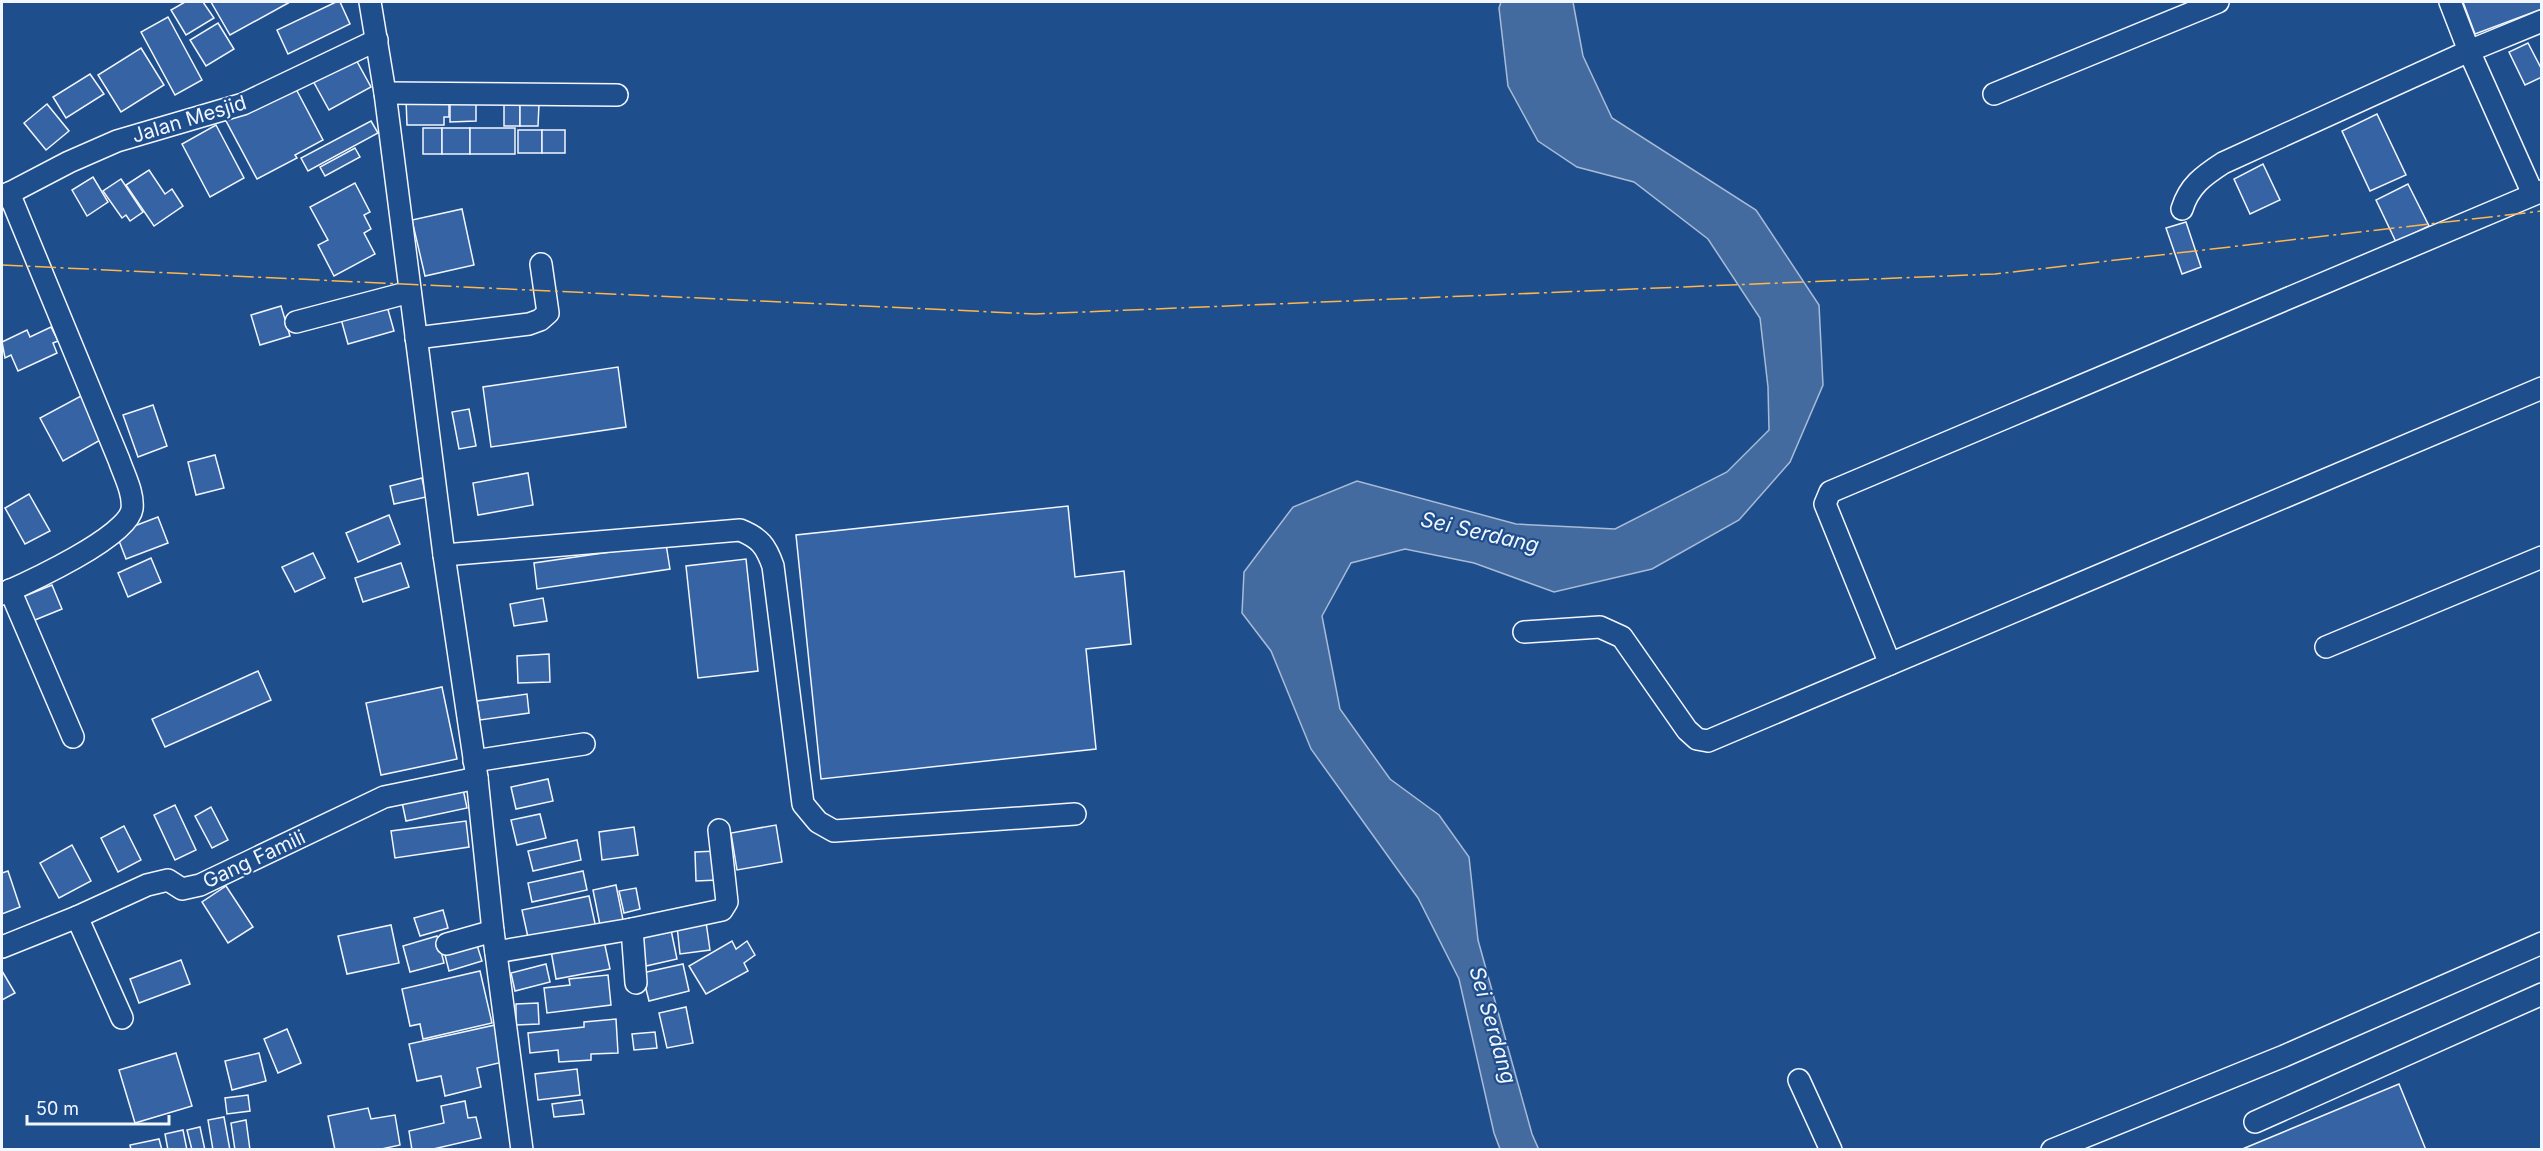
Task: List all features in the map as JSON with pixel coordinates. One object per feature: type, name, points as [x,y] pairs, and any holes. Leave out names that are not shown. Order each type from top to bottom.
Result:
[{"type":"street","points":[[370,2],[385,93],[444,555],[476,769],[493,931],[522,1149]]},
{"type":"street","points":[[1994,94],[2218,2]]},
{"type":"street","points":[[1890,664],[1825,504],[1830,492],[2537,193],[2469,51],[2450,2]]},
{"type":"street","points":[[2182,209],[2186,195],[2193,185],[2223,163],[2469,51],[2541,21]]},
{"type":"street","name":"Jalan Mesjid","points":[[5,195],[69,162],[117,141],[243,104],[377,40]]},
{"type":"street","points":[[385,93],[617,95]]},
{"type":"street","points":[[5,195],[119,460],[129,488],[132,509],[129,518],[99,543],[73,559],[6,592],[73,737]]},
{"type":"street","points":[[416,338],[530,324],[540,320],[548,313],[541,264]]},
{"type":"street","points":[[296,322],[410,292]]},
{"type":"street","points":[[1524,632],[1600,627],[1622,636],[1687,730],[1697,739],[1708,741],[2541,388]]},
{"type":"street","points":[[444,555],[741,530],[765,544],[773,566],[803,804],[818,822],[834,831],[1076,814]]},
{"type":"street","points":[[2326,647],[2541,557]]},
{"type":"street","name":"Gang Famili","points":[[2,947],[77,917],[147,885],[168,880],[182,889],[200,885],[384,797],[476,769],[584,744]]},
{"type":"street","points":[[496,952],[632,929],[714,913],[725,908],[727,902],[726,875],[719,830]]},
{"type":"street","points":[[77,917],[122,1018]]},
{"type":"street","points":[[632,929],[636,983]]},
{"type":"street","points":[[447,944],[493,931]]},
{"type":"street","points":[[2052,1149],[2284,1056],[2541,943]]},
{"type":"street","points":[[2255,1122],[2541,994]]},
{"type":"street","points":[[1799,1080],[1831,1149]]},
{"type":"water","name":"Sei Serdang","points":[[1501,2],[1573,2],[1583,56],[1612,118],[1756,210],[1819,305],[1823,385],[1790,462],[1739,520],[1652,569],[1554,592],[1474,563],[1405,549],[1351,563],[1322,616],[1340,709],[1390,779],[1439,815],[1469,857],[1478,940],[1532,1134],[1539,1150],[1500,1149],[1494,1133],[1459,979],[1418,898],[1311,749],[1271,651],[1242,613],[1244,572],[1293,507],[1357,481],[1516,524],[1615,529],[1727,472],[1769,430],[1768,387],[1760,318],[1708,239],[1634,182],[1577,167],[1538,141],[1508,86],[1499,8]]},
{"type":"building","points":[[185,2],[203,2],[214,18],[186,35],[171,10]]},
{"type":"building","points":[[211,2],[290,2],[230,35]]},
{"type":"building","points":[[340,2],[350,24],[288,54],[277,30]]},
{"type":"building","points":[[2463,2],[2542,2],[2542,9],[2475,34]]},
{"type":"building","points":[[168,17],[202,80],[175,95],[141,32]]},
{"type":"building","points":[[218,23],[234,49],[206,66],[190,40]]},
{"type":"building","points":[[2528,43],[2542,70],[2542,77],[2525,85],[2509,52]]},
{"type":"building","points":[[141,48],[164,85],[121,112],[98,75]]},
{"type":"building","points":[[354,56],[371,87],[329,110],[312,79]]},
{"type":"building","points":[[90,74],[104,94],[66,118],[53,97]]},
{"type":"building","points":[[296,89],[323,140],[295,155],[297,158],[257,179],[225,119]]},
{"type":"building","points":[[476,98],[476,121],[450,122],[450,99]]},
{"type":"building","points":[[406,99],[449,99],[449,117],[444,117],[444,125],[407,125]]},
{"type":"building","points":[[47,104],[69,131],[46,150],[24,123]]},
{"type":"building","points":[[504,104],[520,104],[520,126],[504,126]]},
{"type":"building","points":[[520,104],[539,104],[538,126],[520,126]]},
{"type":"building","points":[[2377,114],[2406,175],[2370,191],[2342,131]]},
{"type":"building","points":[[371,121],[378,133],[308,171],[301,158]]},
{"type":"building","points":[[216,125],[244,178],[210,197],[182,144]]},
{"type":"building","points":[[423,128],[442,128],[442,154],[423,154]]},
{"type":"building","points":[[442,128],[470,128],[470,154],[442,154]]},
{"type":"building","points":[[470,128],[515,128],[515,154],[470,154]]},
{"type":"building","points":[[518,130],[542,130],[542,153],[518,153]]},
{"type":"building","points":[[542,130],[565,130],[565,153],[542,153]]},
{"type":"building","points":[[355,148],[360,157],[325,176],[320,167]]},
{"type":"building","points":[[2263,164],[2280,200],[2250,214],[2234,179]]},
{"type":"building","points":[[149,170],[165,194],[172,189],[183,206],[154,226],[126,185]]},
{"type":"building","points":[[93,177],[108,202],[87,216],[72,190]]},
{"type":"building","points":[[121,179],[143,212],[130,221],[126,215],[122,218],[103,191]]},
{"type":"building","points":[[355,183],[370,212],[364,215],[371,229],[364,233],[375,254],[334,276],[318,245],[328,240],[310,207]]},
{"type":"building","points":[[2408,184],[2429,226],[2396,242],[2376,200]]},
{"type":"building","points":[[462,209],[474,265],[425,276],[412,220]]},
{"type":"building","points":[[2186,222],[2201,267],[2182,274],[2166,228]]},
{"type":"building","points":[[281,306],[290,336],[260,345],[251,315]]},
{"type":"building","points":[[387,306],[394,331],[348,344],[341,319]]},
{"type":"building","points":[[51,327],[58,341],[53,343],[57,353],[18,371],[11,355],[5,358],[2,342],[27,330],[30,337]]},
{"type":"building","points":[[618,367],[626,427],[491,447],[483,387]]},
{"type":"building","points":[[81,396],[104,438],[63,461],[40,418]]},
{"type":"building","points":[[153,405],[167,446],[138,457],[123,415]]},
{"type":"building","points":[[469,409],[476,446],[459,449],[452,412]]},
{"type":"building","points":[[215,455],[224,488],[196,495],[188,462]]},
{"type":"building","points":[[528,473],[533,505],[478,515],[473,483]]},
{"type":"building","points":[[422,478],[426,497],[394,504],[390,486]]},
{"type":"building","points":[[29,494],[50,531],[25,544],[5,508]]},
{"type":"building","points":[[1068,506],[1075,577],[1124,571],[1131,644],[1086,649],[1096,749],[821,779],[796,535]]},
{"type":"building","points":[[389,515],[400,544],[358,562],[346,533]]},
{"type":"building","points":[[158,517],[168,543],[126,559],[116,533]]},
{"type":"building","points":[[666,544],[670,569],[537,589],[534,563]]},
{"type":"building","points":[[313,553],[325,578],[295,592],[282,567]]},
{"type":"building","points":[[151,558],[161,582],[128,597],[118,573]]},
{"type":"building","points":[[746,559],[758,671],[698,678],[686,566]]},
{"type":"building","points":[[401,563],[409,587],[363,602],[355,578]]},
{"type":"building","points":[[52,585],[62,609],[30,622],[20,598]]},
{"type":"building","points":[[543,598],[547,621],[514,626],[510,604]]},
{"type":"building","points":[[549,654],[550,682],[518,683],[517,656]]},
{"type":"building","points":[[258,671],[271,700],[165,747],[152,719]]},
{"type":"building","points":[[442,687],[457,759],[381,775],[366,703]]},
{"type":"building","points":[[527,694],[529,713],[480,720],[477,701]]},
{"type":"building","points":[[548,779],[553,801],[516,809],[511,787]]},
{"type":"building","points":[[463,789],[467,808],[406,821],[402,802]]},
{"type":"building","points":[[175,805],[196,850],[175,860],[154,815]]},
{"type":"building","points":[[211,807],[228,840],[212,848],[195,816]]},
{"type":"building","points":[[540,814],[546,838],[517,845],[511,820]]},
{"type":"building","points":[[466,821],[469,847],[395,858],[391,831]]},
{"type":"building","points":[[776,825],[782,862],[737,870],[731,833]]},
{"type":"building","points":[[124,826],[141,860],[118,872],[101,838]]},
{"type":"building","points":[[634,827],[638,855],[602,860],[599,832]]},
{"type":"building","points":[[577,840],[581,860],[533,871],[528,851]]},
{"type":"building","points":[[72,845],[91,881],[59,898],[40,863]]},
{"type":"building","points":[[716,851],[718,880],[696,881],[695,852]]},
{"type":"building","points":[[8,871],[20,907],[2,914],[2,873]]},
{"type":"building","points":[[583,871],[587,890],[532,902],[528,883]]},
{"type":"building","points":[[616,885],[623,920],[600,925],[593,890]]},
{"type":"building","points":[[226,886],[253,927],[228,943],[202,902]]},
{"type":"building","points":[[636,888],[640,909],[624,913],[619,891]]},
{"type":"building","points":[[589,896],[596,928],[529,942],[522,910]]},
{"type":"building","points":[[443,910],[448,928],[420,936],[414,918]]},
{"type":"building","points":[[706,922],[710,950],[680,954],[677,926]]},
{"type":"building","points":[[391,925],[399,963],[347,974],[338,936]]},
{"type":"building","points":[[670,925],[677,959],[646,966],[639,931]]},
{"type":"building","points":[[437,936],[444,963],[410,972],[403,946]]},
{"type":"building","points":[[603,936],[610,969],[556,979],[550,945]]},
{"type":"building","points":[[732,941],[736,949],[747,941],[755,955],[744,963],[748,971],[706,994],[689,966]]},
{"type":"building","points":[[476,942],[482,961],[449,971],[444,951]]},
{"type":"building","points":[[181,960],[190,984],[139,1003],[130,979]]},
{"type":"building","points":[[546,964],[550,982],[515,991],[511,973]]},
{"type":"building","points":[[683,964],[689,991],[649,1001],[642,973]]},
{"type":"building","points":[[2,971],[15,993],[2,1000]]},
{"type":"building","points":[[480,971],[492,1023],[423,1039],[420,1024],[410,1026],[402,989]]},
{"type":"building","points":[[608,975],[611,1005],[547,1013],[544,988],[570,985],[569,979]]},
{"type":"building","points":[[538,1003],[539,1024],[516,1025],[516,1004]]},
{"type":"building","points":[[686,1007],[693,1043],[667,1048],[659,1013]]},
{"type":"building","points":[[616,1019],[618,1053],[591,1054],[591,1060],[559,1062],[558,1050],[530,1053],[528,1033],[584,1027],[584,1022]]},
{"type":"building","points":[[495,1025],[503,1062],[477,1068],[481,1087],[445,1096],[441,1076],[417,1081],[409,1044]]},
{"type":"building","points":[[287,1029],[301,1063],[278,1073],[264,1039]]},
{"type":"building","points":[[655,1032],[657,1048],[634,1050],[632,1034]]},
{"type":"building","points":[[176,1053],[192,1106],[135,1123],[119,1070]]},
{"type":"building","points":[[259,1053],[266,1081],[232,1090],[225,1061]]},
{"type":"building","points":[[577,1069],[580,1095],[538,1100],[535,1074]]},
{"type":"building","points":[[2399,1084],[2426,1150],[2240,1150]]},
{"type":"building","points":[[248,1095],[250,1111],[227,1114],[225,1098]]},
{"type":"building","points":[[582,1100],[584,1114],[554,1117],[552,1104]]},
{"type":"building","points":[[465,1101],[468,1118],[476,1117],[481,1138],[429,1150],[412,1150],[409,1131],[444,1123],[441,1106]]},
{"type":"building","points":[[368,1108],[371,1119],[395,1115],[400,1145],[377,1150],[335,1150],[328,1116]]},
{"type":"building","points":[[224,1117],[230,1150],[213,1150],[208,1120]]},
{"type":"building","points":[[246,1120],[250,1150],[235,1150],[231,1123]]},
{"type":"building","points":[[200,1127],[205,1150],[192,1150],[187,1130]]},
{"type":"building","points":[[183,1130],[187,1150],[168,1150],[165,1134]]},
{"type":"building","points":[[159,1139],[162,1150],[131,1150],[130,1145]]},
{"type":"power","points":[[2,265],[1035,314],[1995,274],[2542,211]]}]
